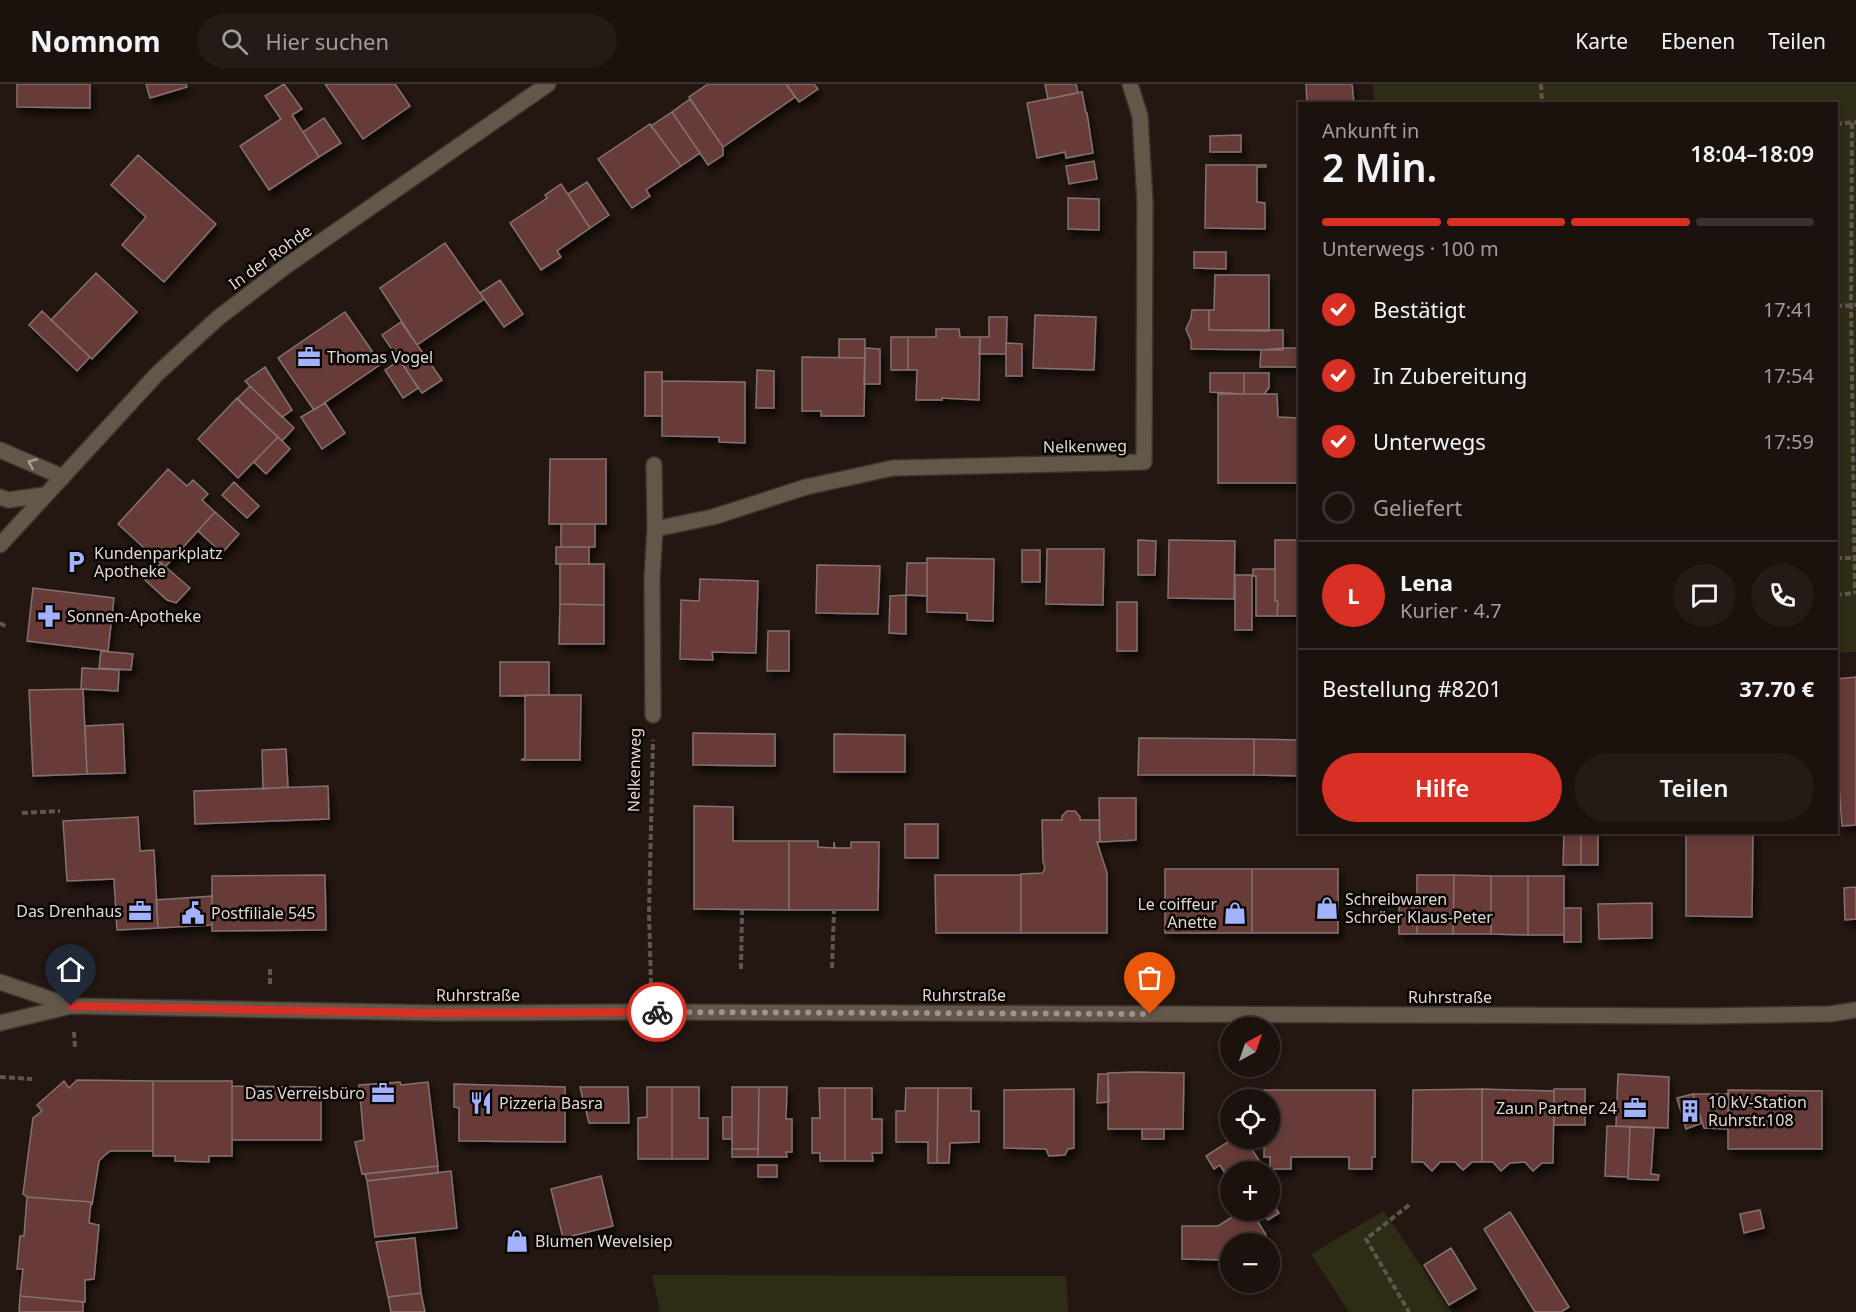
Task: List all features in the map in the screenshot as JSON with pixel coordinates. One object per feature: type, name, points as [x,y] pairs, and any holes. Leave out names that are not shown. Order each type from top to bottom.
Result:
[{"type":"street","name":"In der Rohde","points":[[0,545],[158,373],[218,318],[286,266],[548,84]]},
{"type":"street","name":"Nelkenweg","points":[[655,529],[713,517],[806,487],[893,468],[1144,462],[1145,202],[1140,116],[1130,84]]},
{"type":"street","points":[[0,450],[63,477]]},
{"type":"street","name":"Nelkenweg","points":[[653,715],[654,465]]},
{"type":"street","points":[[0,497],[8,500],[44,495]]},
{"type":"street","points":[[0,969],[0,992]]},
{"type":"street","name":"Ruhrstraße","points":[[0,982],[71,1006]]},
{"type":"street","name":"Ruhrstraße","points":[[0,1023],[71,1006],[443,1013],[1702,1016],[1830,1014],[1856,1010]]},
{"type":"path","points":[[1541,84],[1542,102]]},
{"type":"path","points":[[1838,124],[1854,123],[1855,593],[1838,596]]},
{"type":"path","points":[[1838,306],[1853,305]]},
{"type":"path","points":[[1838,558],[1854,558]]},
{"type":"path","points":[[0,623],[7,627]]},
{"type":"path","name":"Nelkenweg","points":[[653,715],[649,913],[653,1012]]},
{"type":"path","points":[[22,813],[60,811]]},
{"type":"path","points":[[741,969],[742,909]]},
{"type":"path","points":[[832,968],[834,910]]},
{"type":"path","points":[[0,1077],[32,1079]]},
{"type":"path","points":[[1409,1205],[1366,1239],[1409,1312]]},
{"type":"shaded area","points":[[1373,84],[1856,84],[1856,652],[1838,653],[1838,102],[1374,102]]},
{"type":"shaded area","points":[[1384,1211],[1452,1312],[1349,1312],[1311,1254]]},
{"type":"shaded area","points":[[652,1275],[1066,1276],[1068,1312],[660,1312]]},
{"type":"building","points":[[17,84],[90,84],[90,108],[17,107]]},
{"type":"building","points":[[146,84],[186,84],[187,87],[150,98]]},
{"type":"building","points":[[284,84],[302,109],[292,115],[319,157],[269,190],[240,146],[281,119],[265,96]]},
{"type":"building","points":[[325,84],[395,84],[410,106],[363,139]]},
{"type":"building","points":[[708,84],[786,84],[795,97],[723,147],[689,97]]},
{"type":"building","points":[[786,84],[814,84],[818,89],[799,102]]},
{"type":"building","points":[[1045,84],[1076,84],[1078,93],[1048,99]]},
{"type":"building","points":[[1306,84],[1352,84],[1354,102],[1307,102]]},
{"type":"building","points":[[1082,92],[1093,153],[1066,158],[1065,152],[1037,158],[1027,103]]},
{"type":"building","points":[[690,99],[723,147],[723,155],[708,165],[672,112]]},
{"type":"building","points":[[672,112],[700,153],[681,166],[651,126]]},
{"type":"building","points":[[324,118],[341,143],[319,157],[303,132]]},
{"type":"building","points":[[650,124],[681,166],[646,190],[650,196],[632,208],[598,159]]},
{"type":"building","points":[[1241,135],[1241,152],[1210,152],[1210,136]]},
{"type":"building","points":[[138,155],[216,224],[164,282],[122,245],[146,217],[111,185]]},
{"type":"building","points":[[1094,161],[1097,179],[1069,184],[1066,166]]},
{"type":"building","points":[[1206,165],[1266,165],[1266,167],[1257,167],[1257,202],[1265,203],[1265,229],[1205,228]]},
{"type":"building","points":[[587,182],[609,215],[590,228],[568,194]]},
{"type":"building","points":[[561,184],[590,228],[557,251],[561,257],[541,270],[510,223],[547,198],[545,195]]},
{"type":"building","points":[[1068,198],[1099,199],[1099,230],[1068,229]]},
{"type":"building","points":[[445,243],[484,299],[417,345],[380,288]]},
{"type":"building","points":[[1194,252],[1226,252],[1226,269],[1194,268]]},
{"type":"building","points":[[96,273],[137,312],[92,359],[51,320]]},
{"type":"building","points":[[1215,275],[1269,275],[1269,331],[1209,330],[1209,310],[1214,310]]},
{"type":"building","points":[[500,280],[523,314],[504,327],[480,293]]},
{"type":"building","points":[[1192,310],[1209,310],[1209,330],[1283,330],[1283,350],[1191,349],[1191,341],[1186,329]]},
{"type":"building","points":[[42,311],[90,357],[77,371],[29,325]]},
{"type":"building","points":[[345,312],[381,364],[314,410],[278,358]]},
{"type":"building","points":[[1035,315],[1096,317],[1094,370],[1033,368]]},
{"type":"building","points":[[989,317],[1007,317],[1006,354],[979,354],[980,337],[989,337]]},
{"type":"building","points":[[401,322],[442,380],[422,393],[382,335]]},
{"type":"building","points":[[936,329],[959,329],[960,337],[980,337],[979,400],[942,398],[942,400],[916,400],[917,370],[908,370],[908,337],[936,337]]},
{"type":"building","points":[[891,337],[908,337],[908,370],[891,370]]},
{"type":"building","points":[[839,339],[865,339],[865,358],[839,358]]},
{"type":"building","points":[[1006,343],[1022,344],[1022,376],[1006,376]]},
{"type":"building","points":[[865,348],[880,349],[880,384],[864,384]]},
{"type":"building","points":[[1298,348],[1298,367],[1260,367],[1261,350]]},
{"type":"building","points":[[802,357],[865,358],[864,416],[821,416],[821,411],[802,411]]},
{"type":"building","points":[[400,360],[418,388],[403,398],[385,370]]},
{"type":"building","points":[[265,367],[292,410],[282,417],[245,381]]},
{"type":"building","points":[[757,370],[774,371],[774,408],[756,408]]},
{"type":"building","points":[[645,372],[662,372],[662,416],[645,416]]},
{"type":"building","points":[[1210,373],[1244,373],[1244,394],[1210,392]]},
{"type":"building","points":[[1244,373],[1269,373],[1269,388],[1264,394],[1244,394]]},
{"type":"building","points":[[662,381],[745,382],[745,443],[719,442],[719,437],[662,436]]},
{"type":"building","points":[[250,386],[294,428],[282,441],[237,399]]},
{"type":"building","points":[[1218,394],[1277,394],[1278,417],[1298,418],[1298,483],[1218,483]]},
{"type":"building","points":[[237,398],[278,437],[238,478],[198,439]]},
{"type":"building","points":[[325,403],[345,433],[322,449],[301,417]]},
{"type":"building","points":[[278,437],[290,449],[266,474],[254,462]]},
{"type":"building","points":[[550,459],[606,459],[606,524],[549,524]]},
{"type":"building","points":[[168,469],[187,486],[193,480],[208,494],[202,500],[215,512],[165,567],[118,524]]},
{"type":"building","points":[[234,482],[259,506],[247,518],[222,495]]},
{"type":"building","points":[[215,512],[239,534],[222,553],[198,531]]},
{"type":"building","points":[[561,524],[595,524],[595,547],[561,547]]},
{"type":"building","points":[[1138,540],[1156,541],[1155,575],[1138,575]]},
{"type":"building","points":[[1169,540],[1235,541],[1234,599],[1168,598]]},
{"type":"building","points":[[1275,540],[1298,540],[1298,616],[1277,616],[1278,601],[1275,601]]},
{"type":"building","points":[[556,547],[589,547],[589,564],[556,564]]},
{"type":"building","points":[[1047,549],[1104,549],[1103,605],[1046,604]]},
{"type":"building","points":[[1022,550],[1040,550],[1040,582],[1022,582]]},
{"type":"building","points":[[927,558],[994,559],[993,621],[967,620],[967,613],[927,612]]},
{"type":"building","points":[[161,563],[190,588],[176,603],[167,600],[145,580]]},
{"type":"building","points":[[907,563],[927,563],[927,596],[906,595]]},
{"type":"building","points":[[560,564],[604,564],[604,605],[560,604]]},
{"type":"building","points":[[817,565],[880,566],[878,614],[816,613]]},
{"type":"building","points":[[1253,569],[1275,569],[1277,616],[1256,616],[1256,576],[1253,576]]},
{"type":"building","points":[[1235,575],[1252,575],[1252,630],[1235,630]]},
{"type":"building","points":[[700,579],[758,581],[756,653],[712,652],[713,660],[680,659],[681,600],[699,601]]},
{"type":"building","points":[[33,588],[114,598],[108,651],[27,641]]},
{"type":"building","points":[[906,595],[906,634],[889,633],[890,596]]},
{"type":"building","points":[[1117,602],[1137,602],[1137,651],[1117,651]]},
{"type":"building","points":[[560,604],[604,605],[604,644],[559,644]]},
{"type":"building","points":[[768,631],[789,631],[789,671],[767,671]]},
{"type":"building","points":[[101,651],[133,654],[131,670],[99,668]]},
{"type":"building","points":[[500,662],[549,662],[549,695],[500,696]]},
{"type":"building","points":[[82,668],[119,670],[118,691],[81,689]]},
{"type":"building","points":[[1856,677],[1856,825],[1842,826],[1838,772],[1838,679]]},
{"type":"building","points":[[83,689],[87,774],[33,776],[29,690]]},
{"type":"building","points":[[525,695],[581,695],[580,760],[521,760],[525,758]]},
{"type":"building","points":[[123,724],[125,773],[87,774],[85,726]]},
{"type":"building","points":[[693,733],[775,734],[775,766],[693,765]]},
{"type":"building","points":[[834,734],[905,735],[905,772],[834,772]]},
{"type":"building","points":[[1139,738],[1254,739],[1254,775],[1138,775]]},
{"type":"building","points":[[1254,739],[1298,740],[1298,776],[1254,775]]},
{"type":"building","points":[[286,749],[288,787],[263,789],[262,750]]},
{"type":"building","points":[[328,786],[329,819],[195,824],[194,791]]},
{"type":"building","points":[[1099,798],[1136,798],[1136,840],[1100,842]]},
{"type":"building","points":[[694,806],[733,807],[733,841],[789,841],[789,910],[694,909]]},
{"type":"building","points":[[1067,811],[1075,811],[1080,820],[1099,820],[1100,842],[1097,842],[1107,873],[1107,933],[1021,933],[1021,874],[1043,873],[1045,867],[1042,820],[1062,820],[1062,816]]},
{"type":"building","points":[[138,817],[140,851],[154,850],[158,928],[117,930],[114,879],[67,881],[63,821]]},
{"type":"building","points":[[905,824],[938,824],[938,858],[905,858]]},
{"type":"building","points":[[1564,834],[1581,834],[1581,865],[1563,865]]},
{"type":"building","points":[[1581,834],[1598,834],[1598,865],[1581,865]]},
{"type":"building","points":[[1686,834],[1753,834],[1752,917],[1686,916]]},
{"type":"building","points":[[789,841],[818,841],[818,847],[834,848],[834,842],[835,848],[851,848],[851,842],[879,842],[878,910],[789,910]]},
{"type":"building","points":[[1165,869],[1252,869],[1252,933],[1165,933]]},
{"type":"building","points":[[1252,869],[1338,869],[1338,933],[1252,933]]},
{"type":"building","points":[[325,875],[326,930],[212,931],[212,876]]},
{"type":"building","points":[[935,875],[1021,875],[1021,933],[936,933]]},
{"type":"building","points":[[1417,875],[1454,875],[1453,934],[1417,934]]},
{"type":"building","points":[[1454,875],[1491,876],[1491,934],[1453,934]]},
{"type":"building","points":[[1491,876],[1528,876],[1528,935],[1491,934]]},
{"type":"building","points":[[1528,876],[1564,876],[1564,935],[1528,935]]},
{"type":"building","points":[[1856,887],[1856,919],[1845,920],[1844,888]]},
{"type":"building","points":[[212,896],[212,925],[158,928],[156,900]]},
{"type":"building","points":[[1399,902],[1417,902],[1417,934],[1399,934]]},
{"type":"building","points":[[1652,903],[1652,938],[1599,939],[1598,904]]},
{"type":"building","points":[[1564,908],[1581,908],[1581,942],[1564,942]]},
{"type":"building","points":[[1108,1073],[1184,1073],[1183,1129],[1108,1129]]},
{"type":"building","points":[[1098,1074],[1108,1074],[1109,1102],[1097,1103]]},
{"type":"building","points":[[1618,1074],[1669,1077],[1668,1128],[1616,1126]]},
{"type":"building","points":[[77,1080],[153,1081],[153,1151],[110,1151],[104,1156],[99,1161],[92,1205],[91,1202],[27,1197],[23,1194],[33,1118],[42,1111],[37,1105],[64,1081],[69,1088]]},
{"type":"building","points":[[153,1081],[232,1081],[232,1156],[209,1156],[209,1162],[175,1161],[175,1156],[153,1156]]},
{"type":"building","points":[[400,1082],[401,1085],[428,1082],[438,1166],[362,1174],[355,1142],[364,1140],[359,1085]]},
{"type":"building","points":[[454,1084],[565,1087],[565,1142],[459,1141],[459,1108],[454,1107]]},
{"type":"building","points":[[232,1086],[321,1087],[321,1140],[232,1140]]},
{"type":"building","points":[[580,1087],[628,1087],[629,1123],[589,1123]]},
{"type":"building","points":[[647,1087],[672,1087],[672,1159],[638,1159],[638,1118],[647,1117]]},
{"type":"building","points":[[672,1087],[699,1087],[699,1118],[708,1118],[708,1159],[672,1159]]},
{"type":"building","points":[[732,1087],[759,1087],[758,1149],[732,1149]]},
{"type":"building","points":[[759,1087],[787,1087],[786,1119],[792,1119],[792,1152],[786,1152],[787,1157],[758,1157]]},
{"type":"building","points":[[819,1088],[845,1088],[845,1161],[820,1161],[820,1153],[812,1153],[812,1118],[820,1118]]},
{"type":"building","points":[[845,1088],[872,1088],[872,1119],[882,1119],[882,1153],[872,1153],[873,1161],[845,1161]]},
{"type":"building","points":[[906,1088],[938,1088],[937,1163],[928,1163],[928,1142],[896,1142],[896,1111],[905,1111]]},
{"type":"building","points":[[938,1088],[971,1088],[971,1111],[979,1111],[979,1142],[950,1143],[949,1163],[937,1163]]},
{"type":"building","points":[[1074,1089],[1074,1148],[1068,1149],[1065,1155],[1049,1156],[1046,1149],[1004,1148],[1004,1090]]},
{"type":"building","points":[[1482,1089],[1482,1162],[1472,1162],[1463,1170],[1455,1162],[1440,1162],[1432,1171],[1423,1162],[1412,1162],[1413,1090]]},
{"type":"building","points":[[1482,1089],[1554,1091],[1553,1163],[1542,1163],[1533,1171],[1525,1162],[1510,1163],[1501,1171],[1493,1162],[1482,1162]]},
{"type":"building","points":[[1554,1089],[1585,1089],[1585,1125],[1554,1125]]},
{"type":"building","points":[[1280,1090],[1375,1090],[1375,1157],[1372,1157],[1372,1169],[1349,1169],[1349,1157],[1291,1157],[1291,1169],[1280,1169],[1280,1161],[1270,1161],[1270,1157],[1264,1157],[1264,1149],[1280,1149]]},
{"type":"building","points":[[1728,1090],[1822,1091],[1822,1149],[1728,1149]]},
{"type":"building","name":"10 kV-Station Ruhrstr.108","points":[[1693,1094],[1702,1123],[1686,1129],[1677,1098]]},
{"type":"building","points":[[1693,1094],[1729,1094],[1728,1129],[1704,1128]]},
{"type":"building","points":[[723,1117],[732,1117],[732,1139],[723,1139]]},
{"type":"building","points":[[1607,1126],[1630,1127],[1628,1177],[1605,1176]]},
{"type":"building","points":[[1630,1127],[1654,1128],[1651,1174],[1659,1175],[1658,1180],[1628,1179]]},
{"type":"building","points":[[1142,1129],[1164,1129],[1164,1139],[1142,1139]]},
{"type":"building","points":[[1220,1147],[1220,1149],[1252,1149],[1259,1161],[1220,1161],[1220,1165],[1214,1169],[1206,1156]]},
{"type":"building","points":[[732,1149],[758,1149],[758,1157],[732,1157]]},
{"type":"building","points":[[758,1165],[777,1165],[777,1177],[758,1177]]},
{"type":"building","points":[[438,1166],[438,1173],[367,1181],[365,1174]]},
{"type":"building","points":[[451,1171],[457,1228],[375,1237],[367,1181]]},
{"type":"building","points":[[601,1176],[613,1226],[563,1238],[551,1189]]},
{"type":"building","points":[[27,1197],[91,1202],[89,1223],[99,1225],[94,1279],[85,1280],[85,1302],[20,1296],[23,1269],[17,1269],[20,1236],[24,1236]]},
{"type":"building","points":[[1760,1210],[1764,1228],[1744,1233],[1740,1214]]},
{"type":"building","points":[[1510,1212],[1569,1307],[1561,1312],[1535,1312],[1484,1229]]},
{"type":"building","points":[[1226,1221],[1258,1221],[1265,1233],[1220,1233],[1220,1260],[1182,1259],[1182,1226],[1218,1226]]},
{"type":"building","points":[[415,1238],[421,1293],[388,1297],[376,1242]]},
{"type":"building","points":[[1451,1248],[1476,1289],[1449,1305],[1424,1265]]},
{"type":"building","points":[[421,1293],[425,1312],[391,1312],[388,1297]]},
{"type":"building","points":[[20,1296],[83,1302],[83,1312],[19,1312]]},
{"type":"way so far","points":[[657,1012],[1150,1014]]},
{"type":"place","name":"Thomas Vogel","points":[[309,357]]},
{"type":"place","name":"Kundenparkplatz Apotheke","points":[[76,562]]},
{"type":"place","name":"Sonnen-Apotheke","points":[[49,616]]},
{"type":"place","name":"Schreibwaren Schröer Klaus-Peter","points":[[1327,908]]},
{"type":"place","name":"Das Drenhaus","points":[[140,911]]},
{"type":"place","name":"Postfiliale 545","points":[[193,913]]},
{"type":"place","name":"Le coiffeur Anette","points":[[1235,913]]},
{"type":"place","name":"Das Verreisbüro","points":[[383,1093]]},
{"type":"place","name":"Pizzeria Basra","points":[[481,1103]]},
{"type":"place","name":"Zaun Partner 24","points":[[1635,1108]]},
{"type":"place","name":"10 kV-Station Ruhrstr.108","points":[[1690,1111]]},
{"type":"place","name":"Blumen Wevelsiep","points":[[517,1241]]},
{"type":"route","points":[[71,1006],[424,1013],[657,1012]]}]
